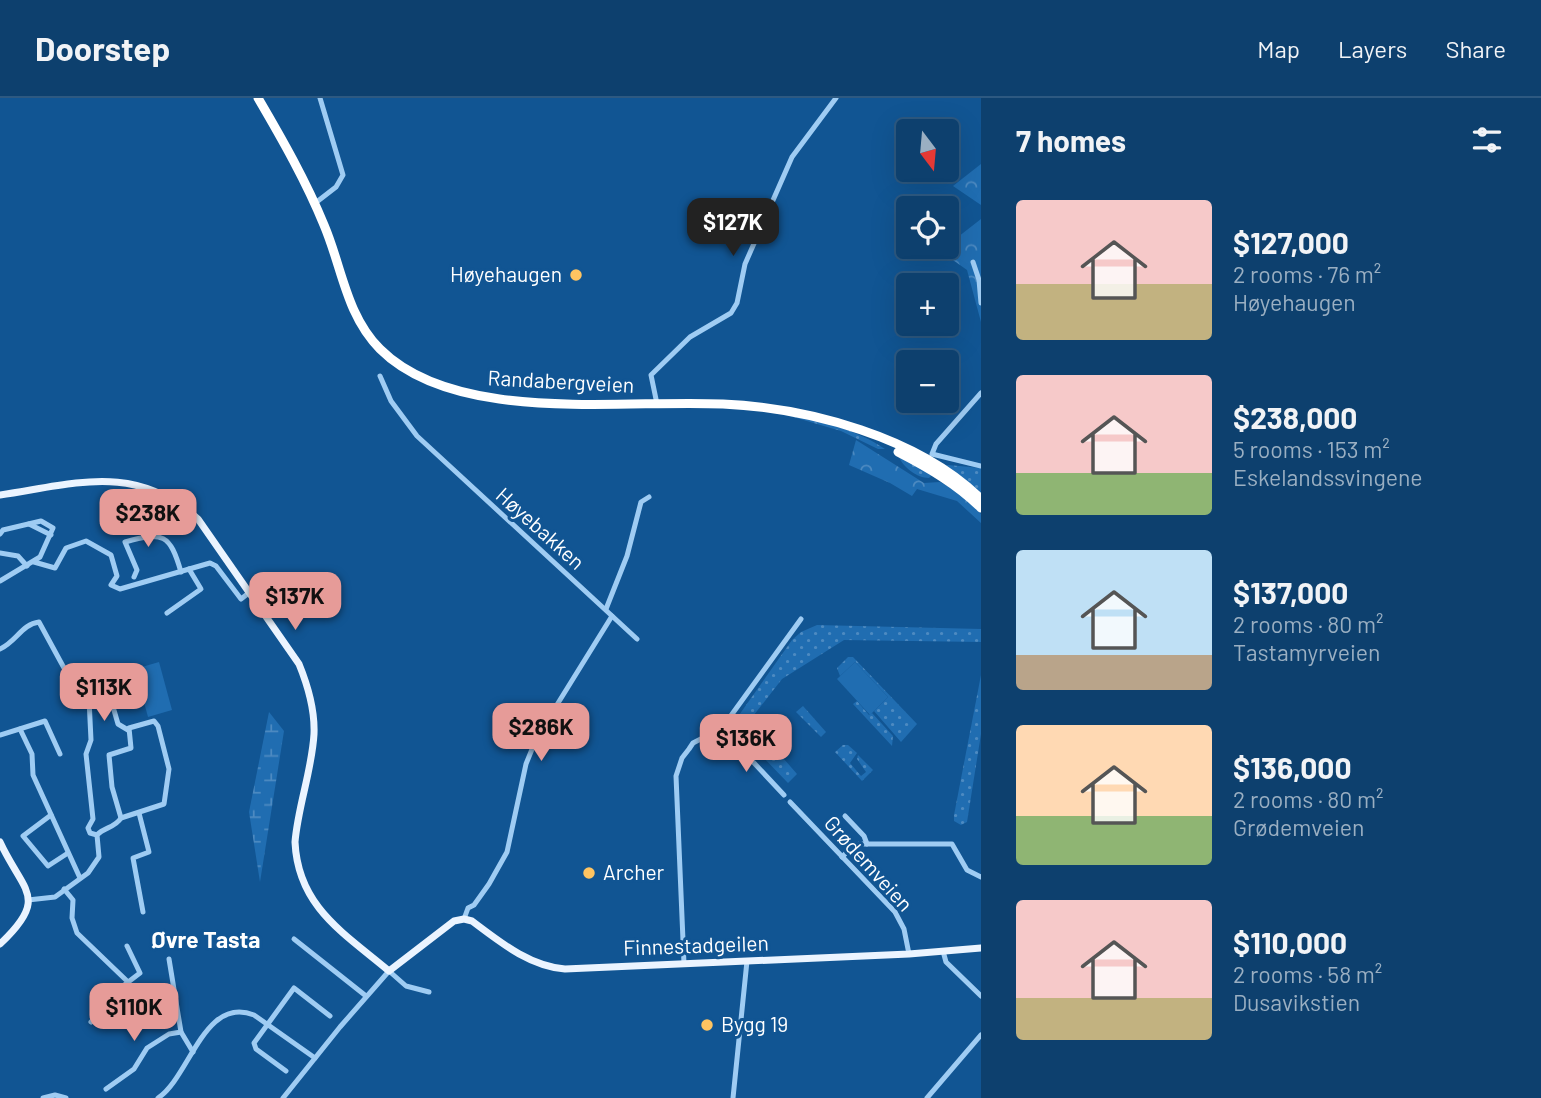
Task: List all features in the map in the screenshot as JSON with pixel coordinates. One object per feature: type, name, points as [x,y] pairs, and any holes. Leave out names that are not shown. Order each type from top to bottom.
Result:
[{"type":"highway","name":"Randabergveien","points":[[258,98],[325,226],[358,321],[382,350],[406,369],[442,385],[499,399],[543,403],[723,404],[805,413],[887,440],[932,464],[981,499]]},
{"type":"highway","name":"Randabergveien","points":[[781,410],[842,428],[886,445],[965,493],[981,508]]},
{"type":"main road","points":[[0,495],[102,481],[146,486],[181,504],[198,519],[299,664],[310,696],[314,735],[295,842],[295,858],[304,889],[324,916],[389,971],[449,924],[468,920]]},
{"type":"main road","points":[[0,842],[3,857],[26,888],[28,900],[27,913],[0,944]]},
{"type":"main road","name":"Finnestadgeilen","points":[[468,920],[525,957],[546,967],[565,969],[909,954],[981,947]]},
{"type":"street","points":[[314,204],[336,187],[342,175],[320,98]]},
{"type":"street","points":[[657,404],[651,375],[690,337],[731,313],[737,303],[745,264],[792,157],[836,98]]},
{"type":"street","points":[[973,262],[979,280],[981,303]]},
{"type":"street","name":"Høyebakken","points":[[380,376],[391,401],[416,436],[606,609]]},
{"type":"street","points":[[981,393],[936,444],[932,454],[981,466]]},
{"type":"street","points":[[637,639],[606,609],[626,556],[640,502],[649,497]]},
{"type":"street","points":[[0,534],[3,530],[41,521],[53,528],[40,557],[0,581]]},
{"type":"street","points":[[134,577],[137,570],[125,542],[147,536],[156,536],[169,542],[181,572]]},
{"type":"street","points":[[34,562],[55,568],[66,548],[86,541],[111,555],[117,576],[111,585],[120,589],[212,564],[241,599],[250,592]]},
{"type":"street","points":[[0,553],[18,556],[27,565]]},
{"type":"street","points":[[176,617],[169,612],[201,589],[189,569]]},
{"type":"street","points":[[468,920],[468,908],[474,905],[507,852],[526,764],[537,737],[612,616]]},
{"type":"street","points":[[684,964],[676,776],[682,758],[693,743],[722,729],[801,619]]},
{"type":"street","points":[[0,649],[12,643],[28,625],[39,622],[70,679]]},
{"type":"street","points":[[107,686],[118,724],[128,730],[133,744],[131,748],[109,757],[112,787],[121,818]]},
{"type":"street","points":[[89,699],[91,740],[86,754],[93,819],[88,828],[92,835],[97,835]]},
{"type":"street","points":[[712,718],[784,795]]},
{"type":"street","points":[[0,735],[45,720],[60,754]]},
{"type":"street","points":[[28,900],[52,898],[88,873],[99,857],[97,835],[101,830],[117,824],[121,818],[164,804],[169,769],[156,722],[128,730]]},
{"type":"street","points":[[20,729],[32,754],[33,775],[80,878]]},
{"type":"street","name":"Grødemveien","points":[[790,802],[895,912],[904,929],[909,954]]},
{"type":"street","points":[[139,813],[149,852],[133,858],[143,912]]},
{"type":"street","points":[[51,815],[23,836],[48,866],[68,853]]},
{"type":"street","points":[[845,816],[864,836],[867,844]]},
{"type":"street","points":[[842,857],[855,845],[953,844],[967,870],[981,877]]},
{"type":"street","points":[[64,890],[73,900],[72,918],[77,933],[127,981]]},
{"type":"street","points":[[294,939],[366,996]]},
{"type":"street","points":[[91,1021],[127,981],[140,973],[127,946]]},
{"type":"street","points":[[943,951],[946,962],[981,996]]},
{"type":"street","points":[[169,959],[181,1032],[193,1052]]},
{"type":"street","points":[[733,1098],[747,961]]},
{"type":"street","points":[[283,1098],[389,971],[406,986],[429,992]]},
{"type":"street","points":[[286,1071],[255,1046],[255,1041],[294,988],[330,1016]]},
{"type":"street","points":[[158,1098],[172,1086],[213,1023],[233,1012],[247,1012],[315,1058]]},
{"type":"street","points":[[106,1089],[134,1069],[147,1048],[171,1033],[181,1032]]},
{"type":"street","points":[[927,1098],[981,1035]]},
{"type":"street","points":[[45,1097],[66,1098]]},
{"type":"green space","points":[[981,164],[981,205],[953,186]]},
{"type":"green space","points":[[981,219],[981,322],[967,270],[951,259],[959,259],[959,236]]},
{"type":"green space","points":[[783,414],[836,426],[885,449],[878,449],[841,431]]},
{"type":"green space","points":[[856,440],[924,483],[940,482],[958,491],[981,514],[981,523],[957,501],[917,489],[912,496],[849,465]]},
{"type":"green space","points":[[899,457],[933,474],[924,478],[915,474]]},
{"type":"green space","points":[[943,466],[981,468],[981,495],[977,491],[980,490],[976,490]]},
{"type":"green space","points":[[817,625],[981,629],[981,642],[844,640],[782,679],[750,720],[797,774],[788,783],[732,725],[792,640],[801,632]]},
{"type":"green space","points":[[848,657],[853,657],[917,724],[901,742],[874,711],[888,697],[855,662],[840,676],[837,668]]},
{"type":"green space","points":[[159,662],[172,710],[148,717],[135,669]]},
{"type":"green space","points":[[855,662],[888,697],[870,715],[837,679]]},
{"type":"green space","points":[[981,675],[981,734],[967,822],[961,825],[954,821],[954,815]]},
{"type":"green space","points":[[857,701],[893,736],[892,746],[853,704]]},
{"type":"green space","points":[[803,706],[826,732],[821,737],[796,712]]},
{"type":"green space","points":[[269,712],[284,731],[260,882],[249,812]]},
{"type":"green space","points":[[843,745],[848,745],[857,753],[850,763],[861,776],[866,772],[857,759],[858,755],[873,770],[862,781],[835,752]]},
{"type":"place","name":"Høyehaugen","points":[[576,275]]},
{"type":"place","name":"Archer","points":[[589,873]]},
{"type":"place","name":"Bygg 19","points":[[707,1025]]},
{"type":"district","name":"Øvre Tasta","points":[[206,940]]}]
